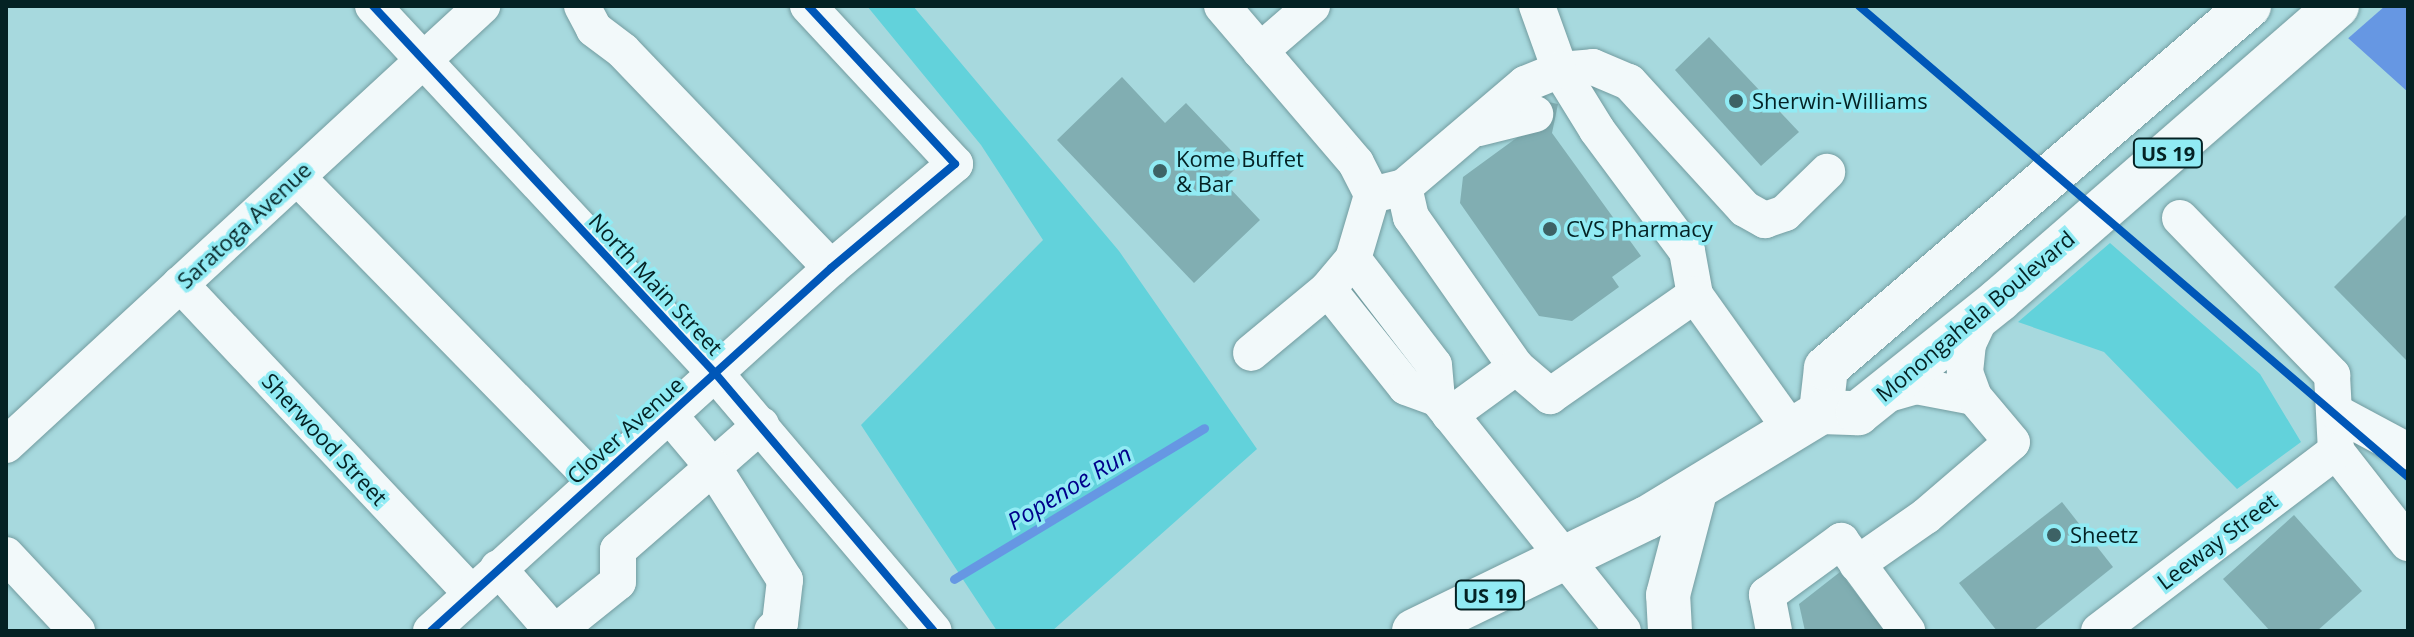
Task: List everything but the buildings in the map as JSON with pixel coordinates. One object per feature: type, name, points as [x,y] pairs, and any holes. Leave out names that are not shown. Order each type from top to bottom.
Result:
[{"type":"main road","name":"US 19","points":[[1414,631],[1695,492],[1806,422],[1826,368],[2249,6]]},
{"type":"main road","name":"Monongahela Boulevard","points":[[1806,422],[1858,413],[1991,306],[2337,6]]},
{"type":"main road","points":[[1670,631],[1668,595],[1695,492]]},
{"type":"street","name":"North Main Street","points":[[373,6],[715,373],[934,631]]},
{"type":"street","name":"Saratoga Avenue","points":[[6,445],[482,6]]},
{"type":"street","points":[[582,6],[594,29],[623,51],[831,268]]},
{"type":"street","name":"Clover Avenue","points":[[431,631],[831,268],[955,164],[808,6]]},
{"type":"street","points":[[1222,6],[1356,163],[1388,191],[1411,217],[1516,367],[1550,396],[1695,295]]},
{"type":"street","points":[[1260,51],[1312,6]]},
{"type":"street","points":[[1537,6],[1560,70],[1597,130],[1687,251],[1695,295],[1806,422]]},
{"type":"street","points":[[1251,353],[1328,289],[1353,259],[1388,191],[1525,84],[1560,70],[1593,67],[1629,82],[1745,209],[1765,220],[1785,213],[1827,172]]},
{"type":"street","points":[[1461,135],[1513,116],[1545,115],[1597,130]]},
{"type":"street","points":[[297,177],[595,481]]},
{"type":"street","points":[[2180,218],[2332,375],[2337,413],[2336,451],[2408,543]]},
{"type":"street","points":[[1353,259],[1434,365],[1443,406]]},
{"type":"street","name":"Sherwood Street","points":[[180,284],[471,593]]},
{"type":"street","points":[[1328,289],[1406,387],[1443,406],[1623,631]]},
{"type":"street","points":[[1857,564],[1926,516],[2012,442],[1974,397],[1965,358],[1991,306]]},
{"type":"street","points":[[1443,406],[1516,367]]},
{"type":"street","points":[[1877,397],[1916,386],[1974,397]]},
{"type":"street","points":[[2337,413],[2408,451]]},
{"type":"street","points":[[670,416],[713,467],[785,580],[780,623],[772,631]]},
{"type":"street","points":[[498,568],[555,631],[618,582],[618,550],[761,425]]},
{"type":"street","name":"Leeway Street","points":[[2099,631],[2336,451]]},
{"type":"street","points":[[1774,631],[1767,595],[1841,541],[1907,631]]},
{"type":"street","points":[[6,555],[77,631]]},
{"type":"shaded area","points":[[867,6],[913,6],[1119,251],[1257,449],[1052,631],[997,631],[861,425],[1043,240],[981,145]]},
{"type":"shaded area","points":[[2312,6],[2408,6],[2408,92],[2348,38]]},
{"type":"shaded area","points":[[2110,243],[2260,374],[2301,442],[2237,489],[2104,352],[2018,322]]},
{"type":"pier","points":[[2308,6],[2385,6],[2345,41]]},
{"type":"waterway","name":"Popenoe Run","points":[[954,579],[1204,428]]},
{"type":"cycle path","points":[[373,6],[715,373],[934,631]]},
{"type":"cycle path","points":[[431,631],[831,268],[955,164],[808,6]]},
{"type":"cycle path","points":[[1859,6],[2408,477]]},
{"type":"place","name":"Sherwin-Williams","points":[[1736,101]]},
{"type":"place","name":"Kome Buffet & Bar","points":[[1160,171]]},
{"type":"place","name":"CVS Pharmacy","points":[[1550,229]]},
{"type":"place","name":"Sheetz","points":[[2054,535]]}]
